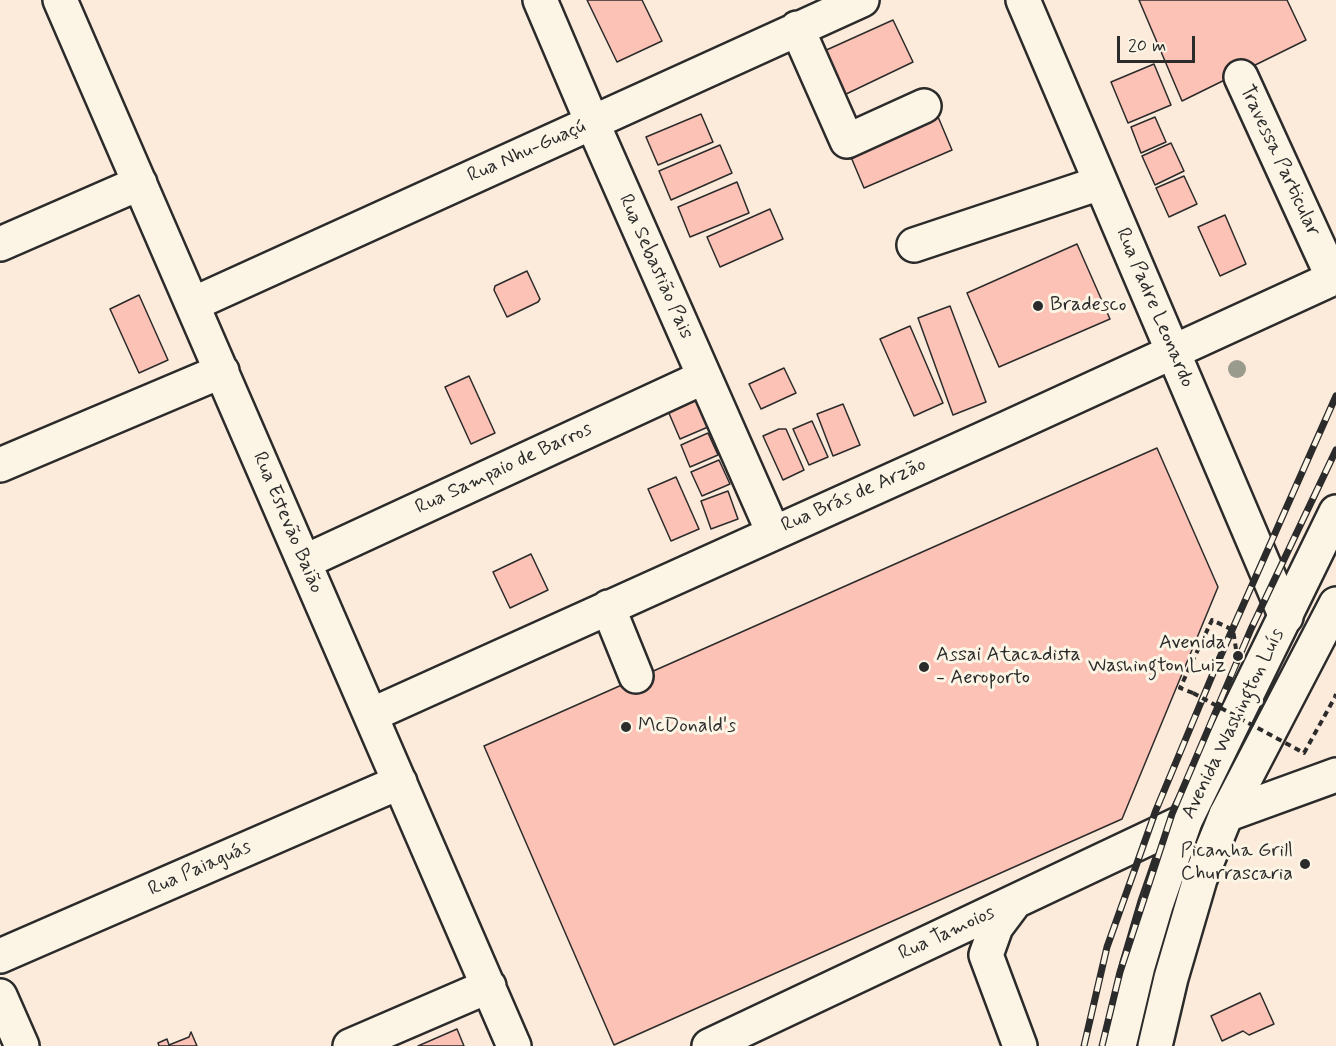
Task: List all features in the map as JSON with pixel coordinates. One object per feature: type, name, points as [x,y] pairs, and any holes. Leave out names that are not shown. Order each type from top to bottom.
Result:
[{"type":"main road","name":"Rua Estevão Baião","points":[[60,0],[514,1046]]},
{"type":"main road","name":"Rua Sebastião Pais","points":[[540,0],[773,532]]},
{"type":"main road","name":"Rua Nhu-Guaçú","points":[[192,304],[862,0]]},
{"type":"main road","name":"Rua Padre Leonardo","points":[[1023,0],[1286,617]]},
{"type":"main road","points":[[798,28],[847,141],[924,106]]},
{"type":"main road","name":"Travessa Particular","points":[[1240,77],[1335,277]]},
{"type":"main road","points":[[0,244],[140,183]]},
{"type":"main road","points":[[914,245],[1100,183]]},
{"type":"main road","name":"Rua Brás de Arzão","points":[[371,715],[1335,277]]},
{"type":"main road","points":[[0,465],[222,371]]},
{"type":"main road","name":"Rua Sampaio de Barros","points":[[304,562],[704,376]]},
{"type":"main road","name":"Avenida Washington Luís","points":[[1119,1046],[1144,946],[1185,821],[1336,513]]},
{"type":"main road","name":"Avenida Washington Luís","points":[[1155,1046],[1171,978],[1200,879],[1226,815],[1336,604]]},
{"type":"main road","points":[[608,607],[636,676]]},
{"type":"main road","points":[[1226,815],[1336,775]]},
{"type":"main road","name":"Rua Paiaguás","points":[[0,956],[400,782]]},
{"type":"main road","name":"Rua Tamoios","points":[[709,1046],[1185,821]]},
{"type":"main road","points":[[1014,903],[996,927],[986,955],[1020,1046]]},
{"type":"main road","points":[[934,940],[958,944],[986,955]]},
{"type":"main road","points":[[350,1046],[489,986]]},
{"type":"main road","points":[[0,996],[22,1046]]},
{"type":"path","points":[[1212,620],[1180,688],[1304,753],[1335,696]]},
{"type":"building","points":[[587,0],[642,0],[662,41],[617,62]]},
{"type":"building","points":[[1139,0],[1287,0],[1306,40],[1182,101]]},
{"type":"building","points":[[893,20],[913,62],[842,96],[822,52]]},
{"type":"building","points":[[1154,64],[1171,105],[1128,123],[1111,82]]},
{"type":"building","points":[[936,112],[952,150],[864,188],[848,150]]},
{"type":"building","points":[[701,114],[713,142],[658,165],[646,137]]},
{"type":"building","points":[[1155,117],[1166,142],[1141,153],[1131,127]]},
{"type":"building","points":[[1171,143],[1184,171],[1155,185],[1142,156]]},
{"type":"building","points":[[720,145],[732,173],[671,200],[659,171]]},
{"type":"building","points":[[1184,176],[1197,204],[1169,217],[1156,188]]},
{"type":"building","points":[[737,182],[749,213],[690,237],[678,207]]},
{"type":"building","points":[[770,209],[783,239],[720,267],[707,237]]},
{"type":"building","points":[[1225,215],[1246,264],[1220,276],[1198,227]]},
{"type":"building","name":"Bradesco","points":[[1077,244],[1110,319],[999,367],[967,293]]},
{"type":"building","points":[[527,271],[540,299],[507,317],[494,290],[495,286]]},
{"type":"building","points":[[139,295],[168,360],[139,373],[110,309]]},
{"type":"building","points":[[950,306],[986,402],[953,415],[918,318]]},
{"type":"building","points":[[910,326],[943,403],[914,416],[880,339]]},
{"type":"building","points":[[784,368],[796,393],[761,409],[749,384]]},
{"type":"building","points":[[469,376],[495,433],[471,444],[445,387]]},
{"type":"building","points":[[696,399],[708,427],[680,439],[668,411]]},
{"type":"building","points":[[843,404],[860,445],[833,456],[817,414]]},
{"type":"building","points":[[812,421],[828,457],[809,465],[793,429]]},
{"type":"building","points":[[779,429],[786,429],[804,470],[783,480],[763,436]]},
{"type":"building","points":[[708,433],[718,455],[690,467],[681,445]]},
{"type":"building","name":"Assai Atacadista - Aeroporto","points":[[1157,448],[1218,587],[1122,819],[614,1045],[484,746]]},
{"type":"building","points":[[719,460],[730,484],[702,496],[691,472]]},
{"type":"building","points":[[676,477],[699,529],[671,541],[648,489]]},
{"type":"building","points":[[728,491],[738,519],[711,529],[701,501]]},
{"type":"building","points":[[531,554],[548,590],[510,608],[493,572]]},
{"type":"building","points":[[1260,993],[1274,1024],[1249,1035],[1243,1031],[1222,1041],[1211,1016]]},
{"type":"building","points":[[457,1029],[464,1046],[418,1046]]},
{"type":"building","points":[[191,1032],[197,1046],[159,1046],[158,1043],[167,1039],[169,1045],[189,1037]]},
{"type":"railway","points":[[1084,1046],[1107,947],[1156,810],[1217,664],[1336,396]]},
{"type":"railway","points":[[1102,1046],[1120,972],[1172,814],[1251,629],[1336,450]]},
{"type":"place","name":"Bradesco","points":[[1038,306]]},
{"type":"place","name":"Avenida Washington Luiz","points":[[1238,656]]},
{"type":"place","name":"Assai Atacadista - Aeroporto","points":[[924,667]]},
{"type":"place","name":"McDonald's","points":[[626,727]]},
{"type":"place","name":"Picanha Grill Churrascaria","points":[[1305,864]]}]
